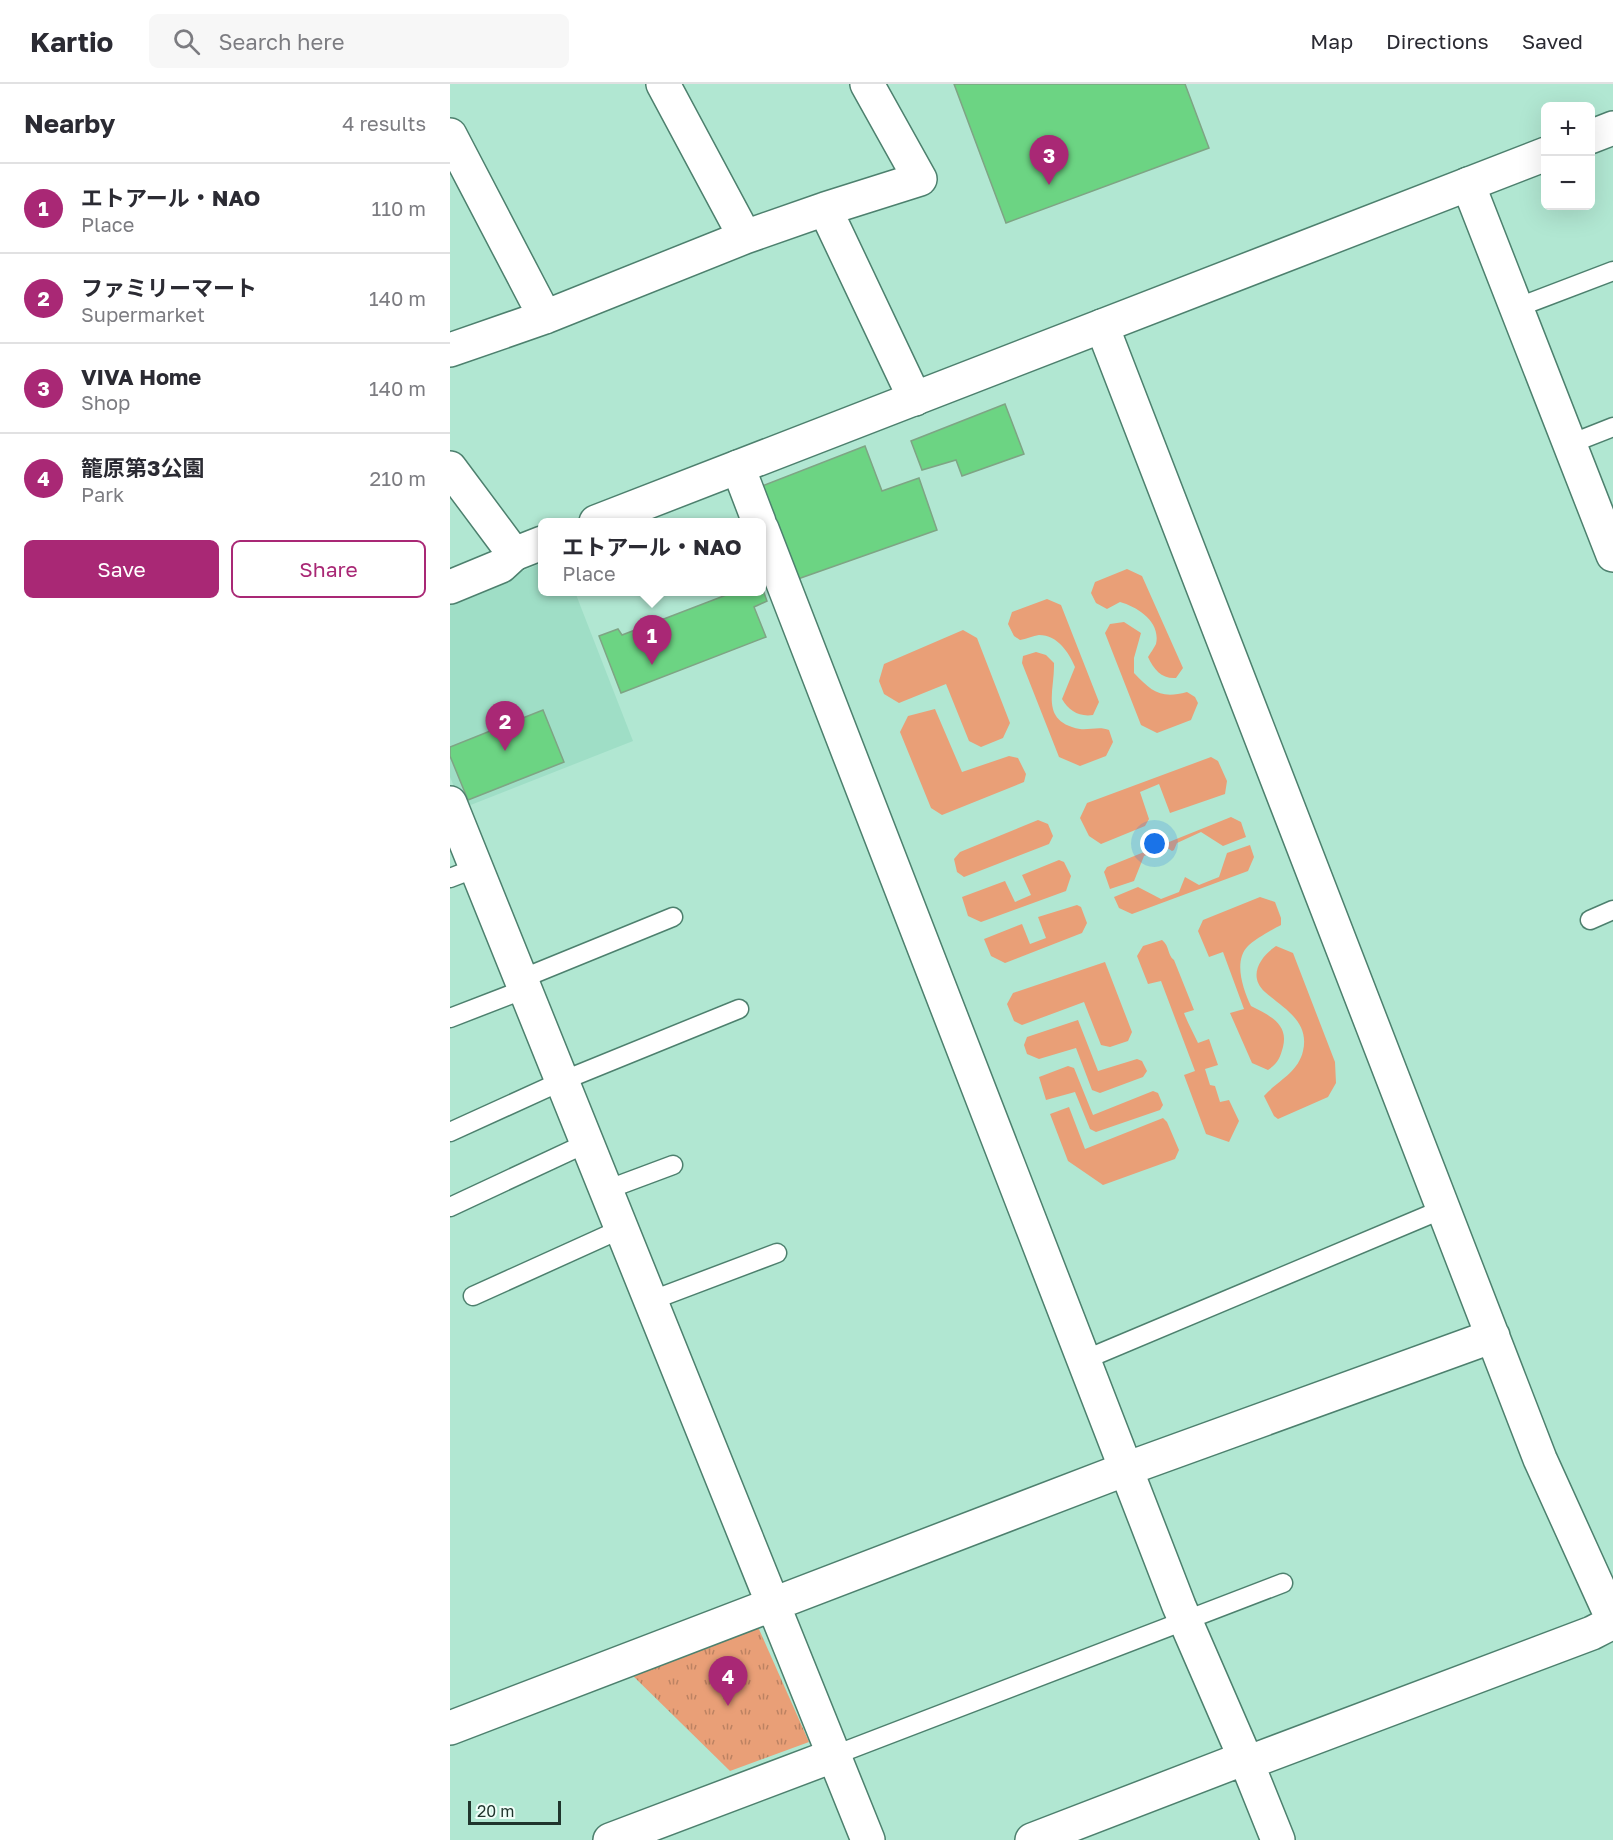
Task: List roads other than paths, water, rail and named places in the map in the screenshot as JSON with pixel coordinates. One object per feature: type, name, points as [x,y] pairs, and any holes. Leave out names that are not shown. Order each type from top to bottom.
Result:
[{"type":"street","points":[[663,84],[746,237]]},
{"type":"street","points":[[450,350],[545,317],[746,237],[920,179],[867,84]]},
{"type":"street","points":[[1595,135],[1613,128]]},
{"type":"street","points":[[450,135],[545,317]]},
{"type":"street","points":[[606,518],[1541,156]]},
{"type":"street","points":[[1468,184],[1612,553]]},
{"type":"street","points":[[825,209],[915,399]]},
{"type":"street","points":[[1032,1840],[1592,1633],[1613,1621],[1540,1459],[1102,326]]},
{"type":"street","points":[[738,467],[757,518]]},
{"type":"street","points":[[450,468],[528,549],[501,566],[450,587]]},
{"type":"street","points":[[766,539],[1185,1620],[1278,1840]]},
{"type":"street","points":[[450,803],[463,873],[523,984],[868,1840]]},
{"type":"street","points":[[450,1728],[1126,1469],[1492,1336]]},
{"type":"street","points":[[610,1840],[835,1755]]},
{"type":"lane","points":[[1516,308],[1613,272]]},
{"type":"lane","points":[[1569,444],[1613,427]]},
{"type":"lane","points":[[1590,920],[1613,910]]},
{"type":"lane","points":[[450,1018],[673,917]]},
{"type":"lane","points":[[450,1132],[562,1081],[740,1009]]},
{"type":"lane","points":[[450,1207],[587,1143]]},
{"type":"lane","points":[[606,1190],[673,1165]]},
{"type":"lane","points":[[1084,1360],[1443,1209]]},
{"type":"lane","points":[[473,1296],[621,1229]]},
{"type":"lane","points":[[651,1301],[777,1252]]},
{"type":"lane","points":[[835,1755],[1283,1583]]},
{"type":"place","name":"VIVA Home","points":[[1049,185]]},
{"type":"place","name":"エトアール・NAO","points":[[652,665]]},
{"type":"place","name":"ファミリーマート","points":[[505,751]]},
{"type":"place","name":"籠原第3公園","points":[[728,1706]]}]
